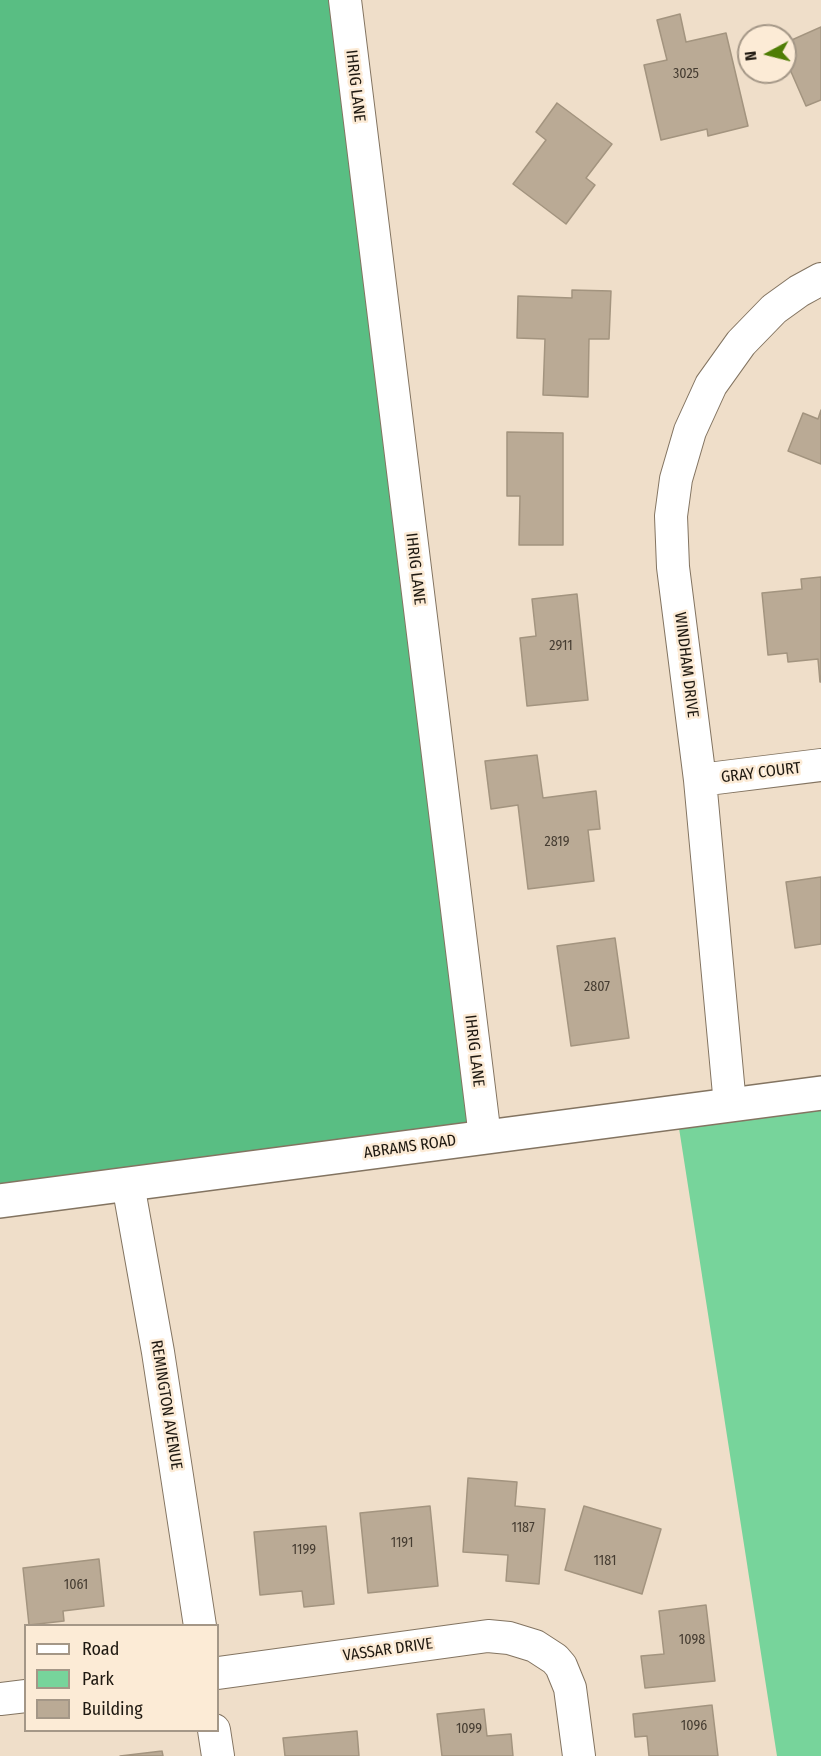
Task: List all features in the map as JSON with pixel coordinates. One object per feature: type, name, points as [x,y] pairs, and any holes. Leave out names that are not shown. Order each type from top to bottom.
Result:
[{"type":"street","name":"IHRIG LANE","points":[[345,0],[485,1137]]},
{"type":"street","name":"WINDHAM DRIVE","points":[[730,1105],[700,780],[673,567],[671,516],[676,479],[690,430],[711,385],[735,351],[774,309],[821,279]]},
{"type":"street","name":"GRAY COURT","points":[[700,780],[821,765]]},
{"type":"street","name":"ABRAMS ROAD","points":[[0,1201],[821,1093]]},
{"type":"street","name":"REMINGTON AVENUE","points":[[128,1184],[158,1352],[200,1624]]},
{"type":"street","name":"VASSAR DRIVE","points":[[219,1673],[488,1636],[509,1638],[535,1646],[555,1659],[561,1666],[570,1688],[579,1756]]},
{"type":"street","points":[[0,1700],[24,1696]]},
{"type":"street","points":[[214,1732],[218,1756]]},
{"type":"green space","points":[[0,0],[333,0],[487,1121],[0,1186]]},
{"type":"green space","points":[[821,1108],[821,1756],[777,1756],[679,1128]]},
{"type":"building","points":[[680,14],[686,42],[726,33],[748,126],[708,136],[707,129],[661,140],[644,65],[667,60],[657,20]]},
{"type":"building","points":[[821,27],[821,100],[806,106],[796,84],[797,38]]},
{"type":"building","points":[[557,103],[612,144],[586,178],[595,185],[566,224],[513,184],[546,140],[536,132]]},
{"type":"building","points":[[572,290],[611,291],[609,339],[589,339],[588,397],[543,395],[545,339],[517,338],[518,296],[572,298]]},
{"type":"building","points":[[821,410],[821,464],[788,451],[803,413],[818,419]]},
{"type":"building","points":[[507,432],[563,433],[563,545],[519,545],[520,496],[507,496]]},
{"type":"building","points":[[821,577],[820,682],[818,659],[788,662],[787,653],[768,655],[762,593],[802,589],[801,579]]},
{"type":"building","points":[[577,594],[588,700],[527,706],[520,638],[536,636],[532,599]]},
{"type":"building","points":[[537,755],[543,798],[596,791],[600,829],[588,830],[594,881],[528,889],[518,805],[491,809],[485,761]]},
{"type":"building","points":[[821,877],[821,944],[795,948],[786,882]]},
{"type":"building","points":[[615,938],[629,1038],[571,1046],[557,946]]},
{"type":"building","points":[[468,1478],[517,1482],[515,1506],[545,1509],[539,1584],[506,1581],[508,1555],[463,1552]]},
{"type":"building","points":[[430,1506],[438,1586],[368,1593],[360,1513]]},
{"type":"building","points":[[584,1506],[661,1529],[642,1594],[565,1570]]},
{"type":"building","points":[[326,1526],[334,1604],[304,1607],[302,1591],[260,1595],[254,1532]]},
{"type":"building","points":[[99,1559],[104,1606],[63,1611],[64,1621],[29,1624],[23,1568]]},
{"type":"building","points":[[706,1605],[715,1681],[645,1688],[641,1656],[664,1654],[659,1611]]},
{"type":"building","points":[[712,1705],[718,1756],[649,1756],[647,1736],[635,1737],[633,1714]]},
{"type":"building","points":[[484,1709],[487,1736],[511,1734],[513,1756],[442,1756],[437,1714]]},
{"type":"building","points":[[357,1731],[359,1756],[285,1756],[283,1738]]},
{"type":"building","points":[[162,1751],[163,1756],[120,1756]]}]
